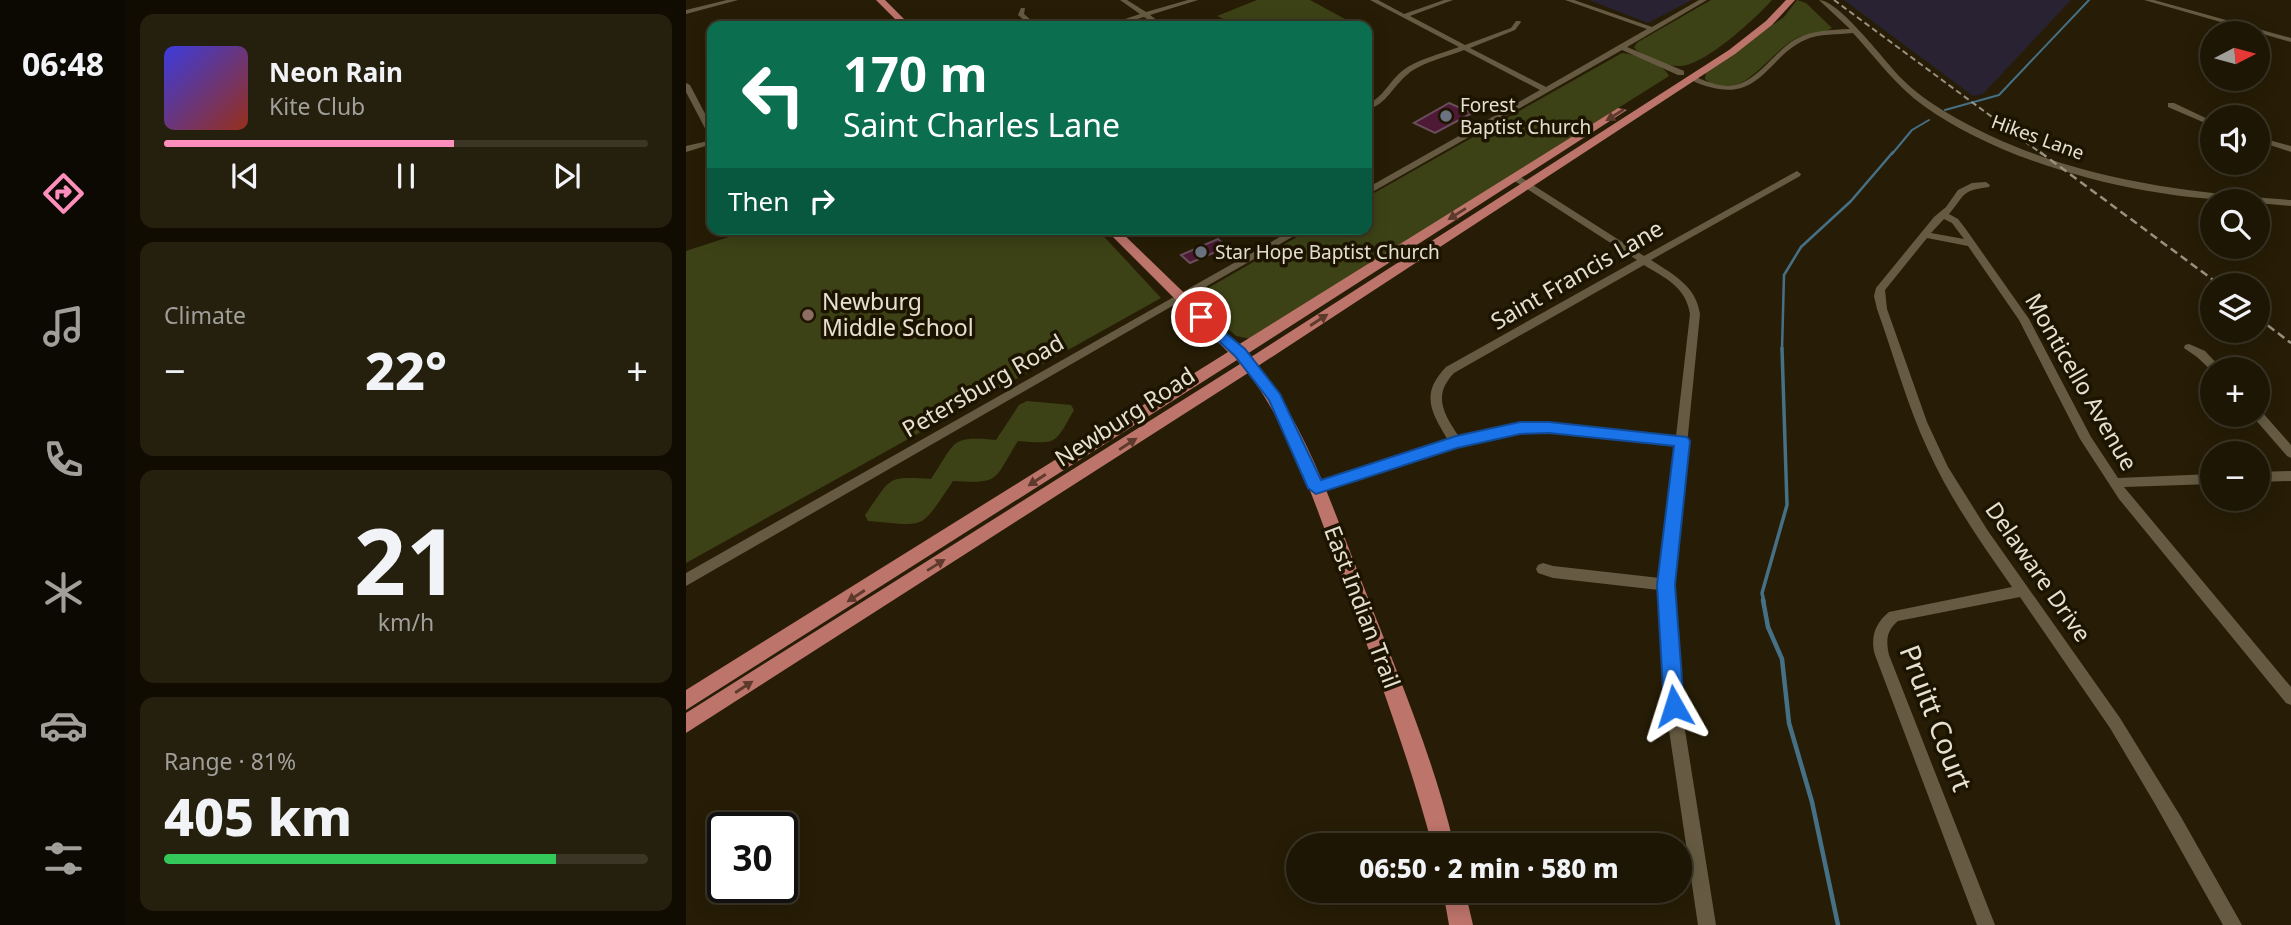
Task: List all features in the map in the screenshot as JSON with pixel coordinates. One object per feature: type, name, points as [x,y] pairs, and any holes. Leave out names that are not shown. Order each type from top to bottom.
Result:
[{"type":"main road","points":[[880,0],[901,21]]},
{"type":"main road","name":"Newburg Road","points":[[1687,76],[1763,16],[1778,0]]},
{"type":"main road","name":"Newburg Road","points":[[686,724],[1245,358],[1687,76],[1752,39],[1775,20],[1791,0]]},
{"type":"main road","name":"East Indian Trail","points":[[1117,235],[1245,358],[1275,398],[1316,488],[1411,733],[1427,780],[1440,833]]},
{"type":"main road","name":"Newburg Road","points":[[686,701],[1245,358]]},
{"type":"main road","points":[[1456,903],[1461,925]]},
{"type":"street","points":[[686,12],[735,0]]},
{"type":"street","points":[[1123,0],[1154,21]]},
{"type":"street","points":[[1124,21],[1195,0]]},
{"type":"street","points":[[1373,0],[1546,90]]},
{"type":"street","points":[[1404,16],[1450,0]]},
{"type":"street","points":[[1568,0],[1653,29]]},
{"type":"street","points":[[1372,189],[1704,0]]},
{"type":"street","name":"Hikes Lane","points":[[1811,0],[1910,100],[1958,130],[2086,181],[2208,197],[2291,203]]},
{"type":"street","name":"Hikes Lane","points":[[1822,0],[1855,31],[1893,74],[1928,105],[1995,145]]},
{"type":"street","points":[[2147,0],[2291,40]]},
{"type":"street","points":[[1023,9],[1020,14],[1029,21]]},
{"type":"street","points":[[1372,105],[1386,98],[1406,71],[1513,29],[1518,22]]},
{"type":"street","points":[[1622,47],[1720,89],[1736,89],[1754,80],[1796,41],[1811,36],[1855,31]]},
{"type":"street","points":[[686,85],[707,125]]},
{"type":"street","points":[[2171,105],[2200,118]]},
{"type":"street","points":[[686,149],[707,143]]},
{"type":"street","points":[[2270,143],[2291,149]]},
{"type":"street","name":"Saint Francis Lane","points":[[1456,442],[1434,401],[1437,385],[1444,375],[1797,174]]},
{"type":"street","points":[[1521,182],[1675,280],[1693,301],[1695,314],[1666,585],[1669,658],[1677,730],[1707,925]]},
{"type":"street","name":"Delaware Drive","points":[[1986,185],[1966,187],[1945,216],[1937,219],[1884,284],[1880,290],[1879,301],[1893,334],[1911,395],[1933,448],[1976,522],[2114,722],[2171,813],[2233,925]]},
{"type":"street","name":"Hikes Lane","points":[[2135,188],[2200,202]]},
{"type":"street","points":[[2270,209],[2291,210]]},
{"type":"street","name":"Monticello Avenue","points":[[1945,216],[1955,221],[2024,320],[2086,439],[2115,483],[2142,520],[2291,698]]},
{"type":"street","name":"Petersburg Road","points":[[686,580],[1291,235]]},
{"type":"street","points":[[1926,235],[1969,243]]},
{"type":"street","points":[[2189,348],[2204,357]]},
{"type":"street","points":[[1316,488],[1456,442],[1499,431],[1536,427],[1682,441]]},
{"type":"street","points":[[2268,427],[2291,453]]},
{"type":"street","points":[[2270,477],[2291,476]]},
{"type":"street","points":[[2115,483],[2200,480]]},
{"type":"street","points":[[1543,569],[1666,585]]},
{"type":"street","name":"Pruitt Court","points":[[1986,925],[1882,655],[1879,637],[1883,627],[1894,617],[2022,591]]},
{"type":"shaded area","points":[[1589,0],[1692,0],[1648,23]]},
{"type":"shaded area","points":[[1844,0],[2071,0],[1983,94],[1973,96]]},
{"type":"green space","points":[[1257,0],[1310,0],[1349,21],[1228,21],[1217,16]]},
{"type":"green space","points":[[1711,0],[1772,0],[1730,39],[1691,64],[1675,66],[1663,63],[1634,47],[1638,42]]},
{"type":"green space","points":[[1797,0],[1806,3],[1832,28],[1795,39],[1742,83],[1730,87],[1718,86],[1705,79],[1706,72],[1784,17]]},
{"type":"green space","points":[[1622,53],[1655,64],[1669,76],[1251,339],[1236,336],[1198,300],[1197,296],[1203,291],[1301,235],[1372,235],[1372,194]]},
{"type":"green space","name":"Newburg Middle School","points":[[735,235],[1103,235],[1161,298],[686,563],[686,251]]},
{"type":"green space","points":[[1027,401],[1071,405],[1074,410],[1054,440],[1018,441],[995,477],[980,481],[953,481],[934,509],[920,522],[902,524],[868,521],[865,515],[890,482],[905,478],[931,479],[956,444],[970,439],[996,440],[1019,405]]},
{"type":"building","name":"Forest Baptist Church","points":[[1449,103],[1472,113],[1435,133],[1414,123]]},
{"type":"building","name":"Star Hope Baptist Church","points":[[1218,239],[1227,247],[1190,263],[1181,255]]},
{"type":"waterway","points":[[1945,110],[1999,95],[2089,0]]},
{"type":"waterway","points":[[1892,154],[1912,130],[1929,120]]},
{"type":"waterway","points":[[1782,349],[1784,275],[1801,247],[1851,201],[1893,152]]},
{"type":"waterway","points":[[1764,602],[1762,593],[1787,505],[1782,349]]},
{"type":"waterway","points":[[1763,600],[1768,627],[1782,659],[1789,723],[1812,802],[1838,925]]},
{"type":"railway","points":[[1834,0],[2042,154]]},
{"type":"railway","points":[[2040,152],[2204,273]]},
{"type":"railway","points":[[2270,327],[2291,343]]},
{"type":"place","name":"Forest Baptist Church","points":[[1446,116]]},
{"type":"place","name":"Star Hope Baptist Church","points":[[1201,252]]},
{"type":"place","name":"Newburg Middle School","points":[[808,315]]},
{"type":"route","points":[[1201,317],[1251,364],[1275,398],[1316,488],[1456,442],[1520,428],[1549,428],[1682,441],[1666,585],[1674,706]]}]
